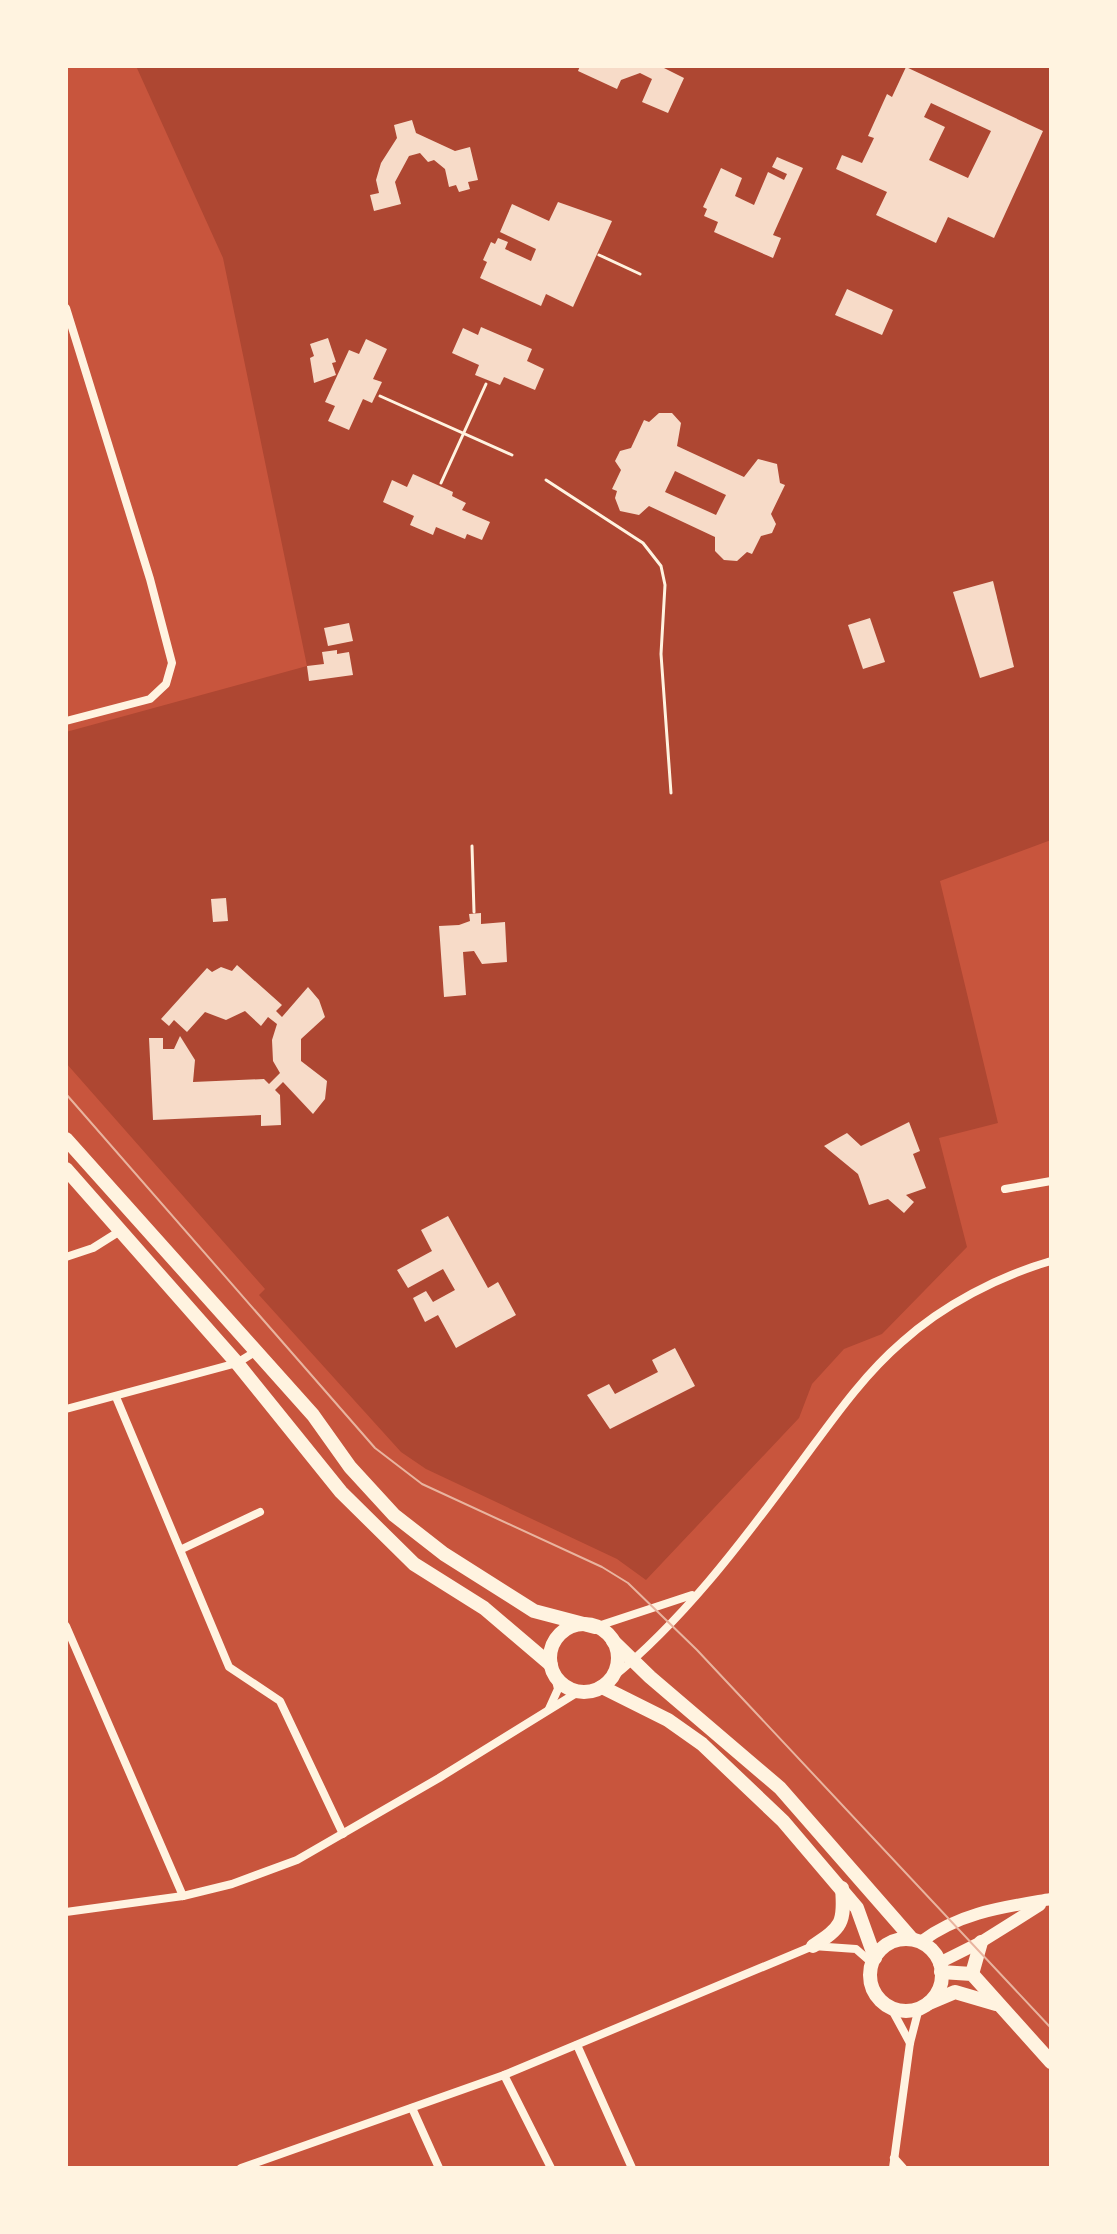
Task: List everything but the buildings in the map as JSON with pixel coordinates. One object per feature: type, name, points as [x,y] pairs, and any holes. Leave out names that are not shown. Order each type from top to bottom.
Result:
[{"type":"main road","points":[[66,1139],[313,1415],[350,1467],[394,1515],[444,1554],[534,1611],[595,1627],[613,1641],[780,1788],[940,1967],[972,1974],[1051,2062]]},
{"type":"main road","points":[[66,1169],[237,1363],[341,1492],[414,1564],[484,1608],[578,1692],[607,1682],[617,1662],[613,1641]]},
{"type":"main road","points":[[553,1671],[552,1646],[565,1630],[585,1625],[595,1627]]},
{"type":"main road","points":[[607,1682],[702,1744],[783,1821],[842,1887],[861,1916],[874,1960],[871,1983],[875,1994],[891,2008],[924,2006],[955,1992],[1005,2008]]},
{"type":"main road","points":[[813,1946],[840,1926],[845,1914],[842,1887]]},
{"type":"main road","points":[[874,1960],[887,1945],[917,1940]]},
{"type":"main road","points":[[972,1974],[981,1942]]},
{"type":"main road","points":[[924,2006],[939,1989],[940,1967]]},
{"type":"street","points":[[66,308],[150,579],[172,663],[166,684],[150,699],[66,721]]},
{"type":"street","points":[[1005,1189],[1051,1181]]},
{"type":"street","points":[[66,1257],[93,1248],[120,1231]]},
{"type":"street","points":[[607,1682],[634,1660],[745,1538],[843,1407],[902,1341],[960,1302],[1051,1261]]},
{"type":"street","points":[[66,1409],[237,1363],[255,1352]]},
{"type":"street","points":[[116,1397],[229,1667],[280,1701],[343,1834]]},
{"type":"street","points":[[182,1549],[260,1512]]},
{"type":"street","points":[[595,1627],[697,1593]]},
{"type":"street","points":[[66,1626],[183,1896]]},
{"type":"street","points":[[549,1710],[558,1689],[553,1671]]},
{"type":"street","points":[[66,1912],[183,1896],[266,1873],[343,1834],[578,1692]]},
{"type":"street","points":[[917,1940],[966,1915],[1051,1899]]},
{"type":"street","points":[[940,1967],[1051,1899]]},
{"type":"street","points":[[241,2168],[504,2075],[707,1987],[813,1946],[856,1949],[874,1960]]},
{"type":"street","points":[[903,2168],[894,2163],[910,2043],[924,2006]]},
{"type":"street","points":[[891,2008],[910,2043]]},
{"type":"street","points":[[577,2045],[632,2168]]},
{"type":"street","points":[[504,2075],[551,2168]]},
{"type":"street","points":[[412,2108],[439,2168]]},
{"type":"path","points":[[599,255],[640,274]]},
{"type":"path","points":[[441,483],[486,384]]},
{"type":"path","points":[[380,396],[512,455]]},
{"type":"path","points":[[546,480],[643,543],[661,566],[665,585],[661,654],[671,793]]},
{"type":"path","points":[[472,846],[474,912]]},
{"type":"shaded area","points":[[136,66],[1051,66],[1051,840],[940,881],[998,1123],[939,1138],[967,1247],[882,1334],[844,1349],[812,1384],[799,1418],[646,1580],[617,1559],[426,1469],[401,1452],[259,1295],[265,1289],[66,1063],[66,732],[307,666],[223,258]]},
{"type":"tram line","points":[[66,1094],[375,1448],[422,1484],[602,1567],[628,1583],[697,1650],[1051,2028]]}]
